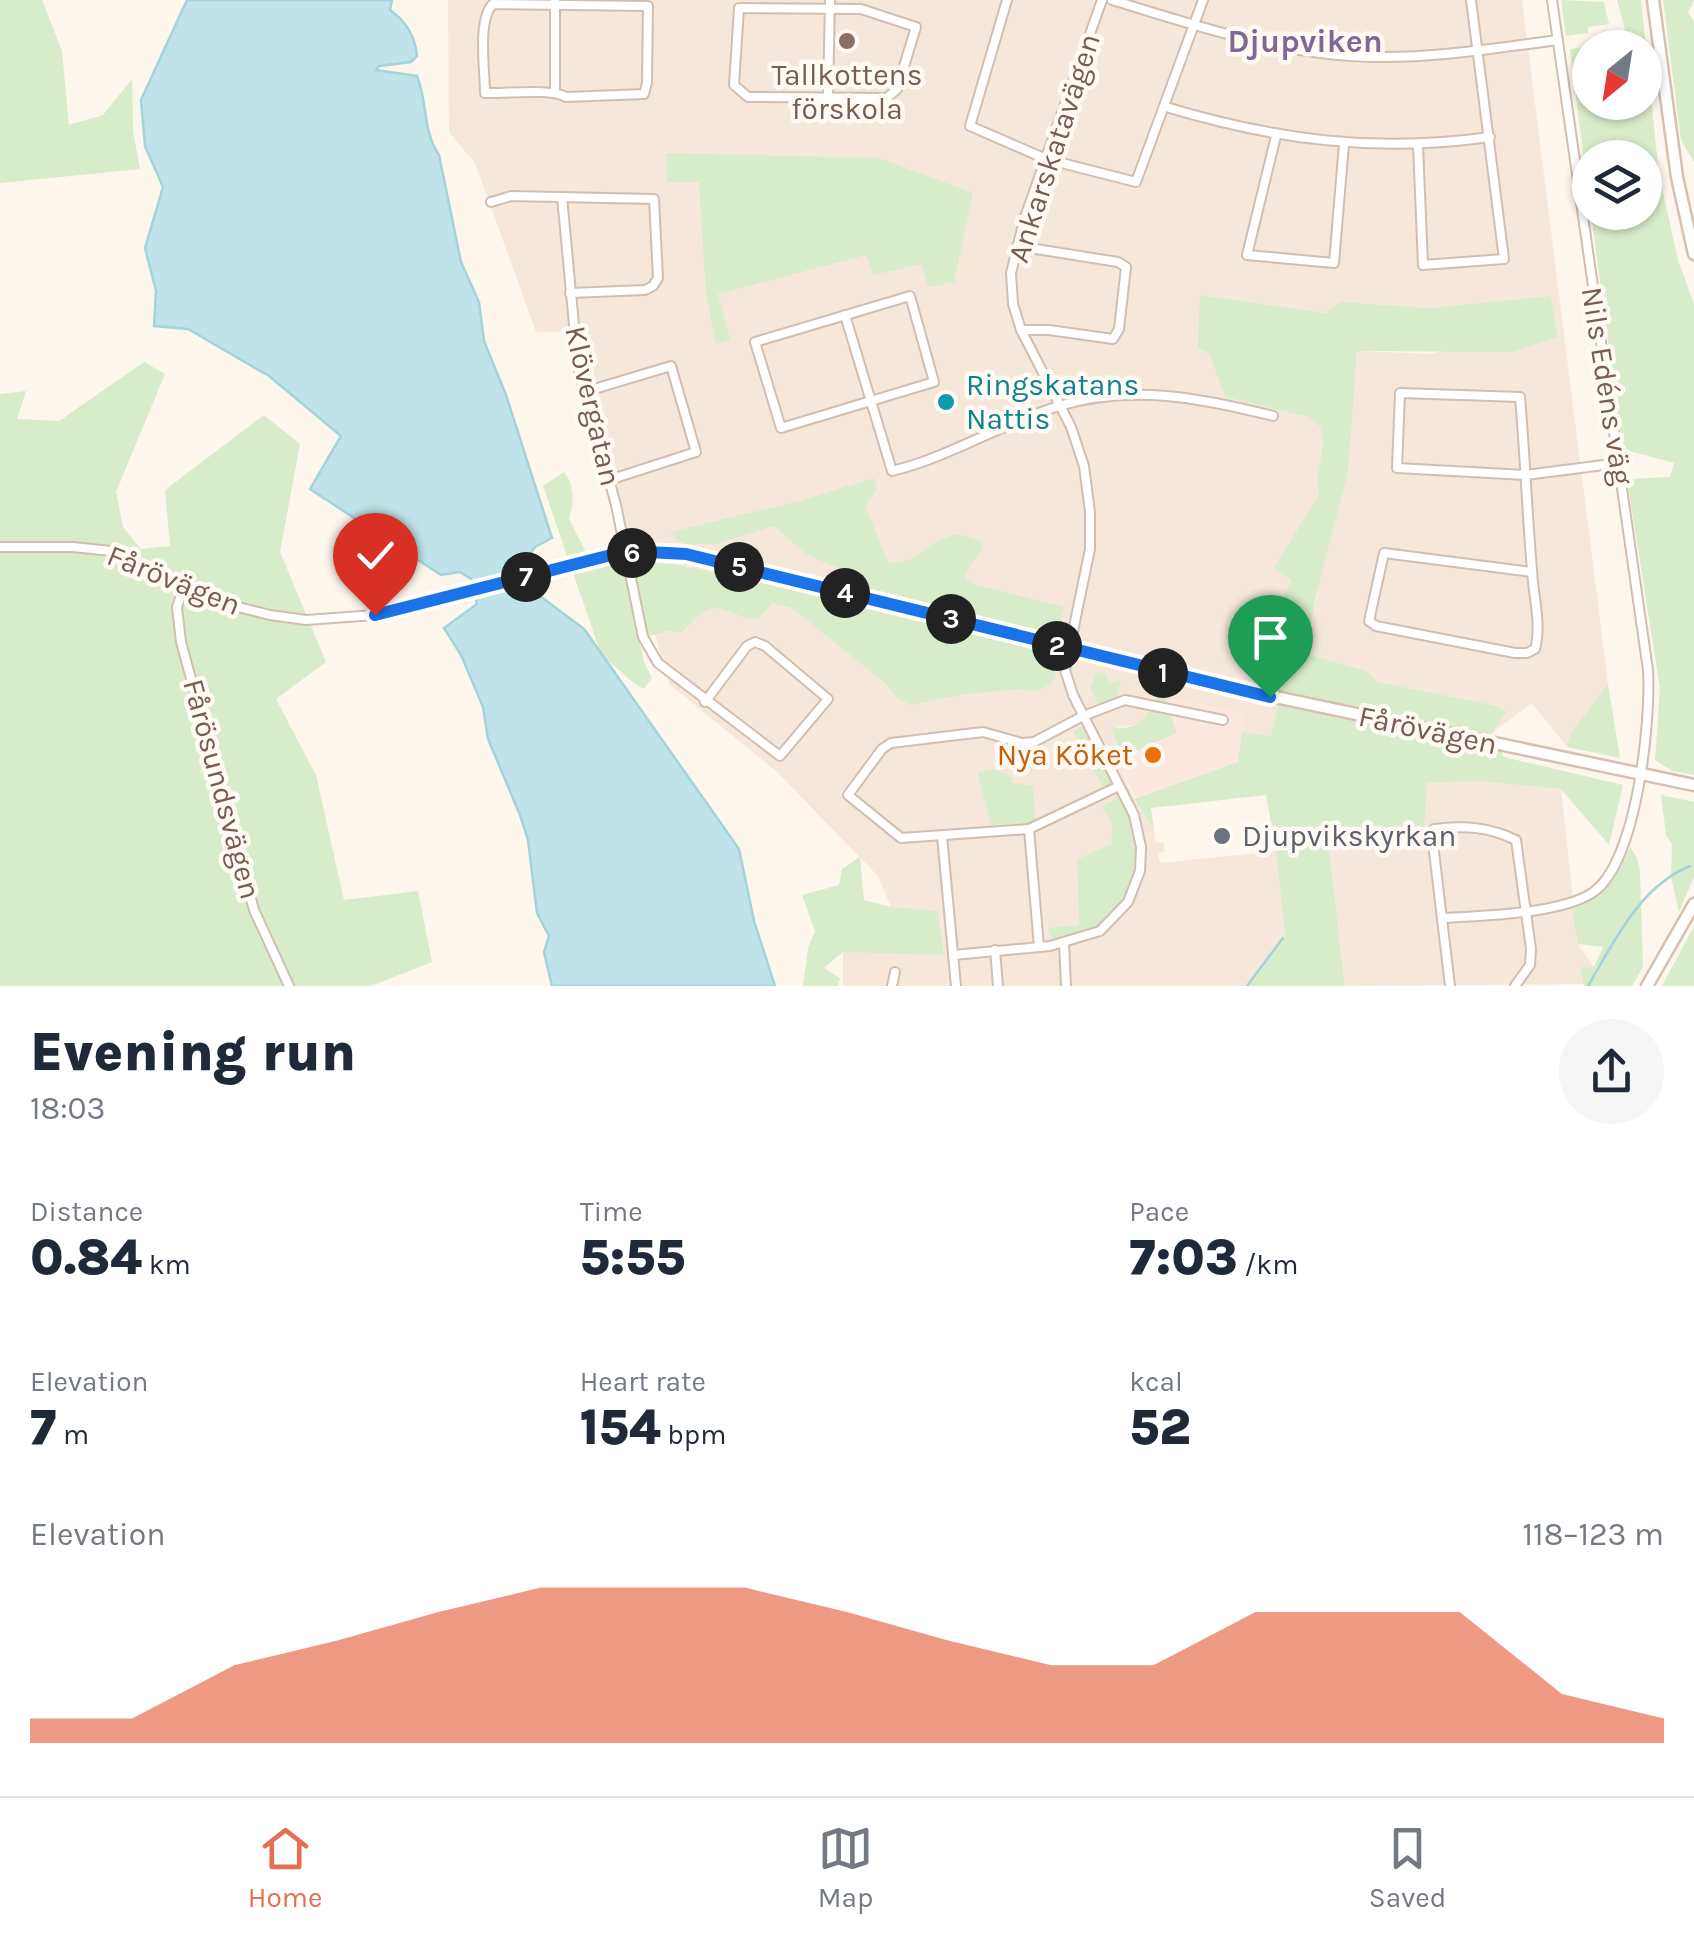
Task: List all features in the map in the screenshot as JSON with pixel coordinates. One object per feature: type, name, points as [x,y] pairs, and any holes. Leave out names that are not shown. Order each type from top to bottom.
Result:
[{"type":"street","points":[[1007,0],[970,126],[1046,158],[1136,182],[1203,0]]},
{"type":"street","name":"Ankarskatavägen","points":[[1068,649],[1090,549],[1084,466],[1060,405],[1021,330],[1013,304],[1012,273],[1046,158],[1102,0]]},
{"type":"street","points":[[1112,0],[1194,25],[1304,51],[1372,58],[1478,52],[1558,40]]},
{"type":"street","points":[[1418,145],[1423,265],[1504,260],[1471,0]]},
{"type":"street","name":"Nils Edéns väg","points":[[1442,918],[1565,905],[1589,896],[1616,867],[1642,773],[1650,702],[1648,670],[1552,0]]},
{"type":"street","points":[[1653,0],[1677,177],[1694,254]]},
{"type":"street","points":[[555,2],[555,90]]},
{"type":"street","points":[[555,2],[648,6],[648,83],[644,94],[566,97],[555,90],[485,93],[487,8],[493,4],[555,2]]},
{"type":"street","points":[[828,97],[830,4]]},
{"type":"street","points":[[830,4],[861,9],[916,28],[897,88],[887,98],[748,97],[734,85],[739,8],[830,4]]},
{"type":"street","points":[[1166,107],[1276,136],[1344,144],[1418,145],[1490,137]]},
{"type":"street","points":[[1276,136],[1247,255],[1334,264],[1344,144]]},
{"type":"street","points":[[491,202],[511,196],[654,199],[658,278],[653,286],[645,290],[570,294]]},
{"type":"street","name":"Klövergatan","points":[[562,197],[584,392],[627,554],[643,637],[658,662],[706,702],[780,756],[828,698],[755,642],[747,646],[706,702]]},
{"type":"street","points":[[1017,246],[1118,262],[1126,268],[1119,329],[1112,339],[1021,330]]},
{"type":"street","points":[[910,296],[934,382],[781,428],[755,342],[845,315],[910,296]]},
{"type":"street","points":[[845,315],[892,471],[1060,405],[1153,392],[1273,416]]},
{"type":"street","points":[[584,392],[671,366],[690,422],[696,452],[608,480]]},
{"type":"street","points":[[1532,572],[1384,553],[1368,621],[1376,626],[1527,653],[1538,638],[1532,572],[1526,475],[1520,397],[1400,392],[1397,468],[1526,475],[1619,463]]},
{"type":"street","name":"Fårövägen","points":[[0,547],[111,551],[184,588],[235,608],[306,620],[375,615],[627,554],[686,554],[1280,700],[1694,785]]},
{"type":"street","name":"Fårösundsvägen","points":[[184,588],[177,607],[186,660],[254,910],[289,986]]},
{"type":"street","points":[[953,954],[1064,943],[1100,931],[1128,902],[1136,882],[1142,847],[1134,815],[1083,716],[1065,670],[1068,649]]},
{"type":"street","points":[[1119,786],[1029,829],[902,838],[848,795],[882,749],[906,740],[983,732],[1022,743],[1034,742],[1083,716],[1125,700],[1223,720]]},
{"type":"street","points":[[1450,986],[1432,835],[1434,828],[1463,826],[1497,831],[1516,840],[1530,964],[1516,986]]},
{"type":"street","points":[[1029,829],[1038,947]]},
{"type":"street","points":[[942,836],[956,986]]},
{"type":"street","points":[[1646,986],[1694,904]]},
{"type":"street","points":[[1064,943],[1066,986]]},
{"type":"street","points":[[995,950],[998,986]]},
{"type":"street","points":[[892,986],[895,972]]},
{"type":"shaded area","points":[[448,0],[1522,0],[1608,684],[1570,734],[1567,747],[1532,703],[1492,733],[1493,705],[1378,682],[1367,671],[1306,654],[1352,399],[1357,351],[1512,352],[1558,336],[1551,297],[1431,308],[1340,302],[1325,313],[1201,295],[1209,354],[1225,397],[1309,417],[1320,427],[1323,443],[1317,480],[1319,494],[1275,568],[1292,579],[1264,651],[1288,661],[1271,736],[1242,732],[1245,714],[1171,699],[1170,692],[1156,699],[1142,724],[1111,728],[1123,757],[1117,761],[1154,830],[1156,842],[1164,843],[1165,851],[1158,854],[1160,863],[1276,851],[1285,939],[1249,986],[843,986],[843,952],[943,954],[938,912],[891,907],[878,876],[776,771],[669,684],[570,332],[536,332],[475,163],[449,132]],"holes":[[[977,772],[1033,787],[1036,822],[992,825]],[[1133,823],[1138,869],[1079,925],[1077,859],[1111,844],[1112,824]]]},
{"type":"shaded area","points":[[1165,698],[1245,714],[1239,762],[1136,798],[1116,761],[1177,733]]},
{"type":"shaded area","points":[[1477,781],[1561,789],[1578,944],[1594,967],[1585,984],[1345,986],[1328,838],[1423,826],[1426,783]]},
{"type":"green space","points":[[0,0],[42,0],[62,51],[69,125],[103,115],[132,79],[133,131],[140,169],[0,183]]},
{"type":"green space","points":[[1561,0],[1604,2],[1609,24],[1572,30],[1572,35],[1566,36]]},
{"type":"green space","points":[[1617,0],[1641,0],[1644,30],[1625,30]]},
{"type":"green space","points":[[1663,0],[1694,0],[1688,12],[1694,22],[1694,162],[1681,140]]},
{"type":"green space","points":[[1579,120],[1653,120],[1655,140],[1581,140]]},
{"type":"green space","points":[[666,153],[879,158],[973,193],[954,282],[928,287],[921,264],[873,275],[866,255],[718,294],[730,340],[716,344],[706,293],[699,182],[667,182]]},
{"type":"green space","points":[[1662,188],[1678,260],[1694,304],[1694,775],[1672,771],[1655,760],[1660,688],[1627,479],[1670,477],[1674,463],[1622,449],[1593,230],[1662,230]]},
{"type":"green space","points":[[1200,295],[1325,313],[1340,302],[1431,308],[1551,296],[1558,337],[1512,352],[1357,351],[1348,471],[1316,596],[1306,654],[1367,671],[1378,682],[1506,711],[1492,733],[1504,757],[1623,785],[1609,845],[1561,789],[1477,781],[1427,783],[1424,826],[1328,839],[1345,986],[1249,986],[1285,938],[1266,795],[1151,808],[1154,830],[1134,799],[1238,762],[1242,732],[1271,736],[1288,661],[1264,651],[1291,580],[1274,568],[1319,494],[1317,480],[1323,443],[1320,427],[1309,417],[1225,397],[1209,354],[1198,347]]},
{"type":"green space","points":[[144,362],[165,374],[116,492],[123,527],[141,549],[170,546],[165,490],[264,415],[300,444],[280,552],[326,662],[276,699],[316,775],[344,900],[418,891],[432,962],[371,986],[0,986],[0,394],[26,391],[17,419],[59,421]]},
{"type":"green space","points":[[564,472],[572,494],[569,519],[592,564],[640,566],[647,561],[800,591],[828,583],[842,570],[806,554],[774,526],[716,544],[682,544],[670,532],[800,501],[874,478],[877,489],[865,506],[888,562],[908,560],[948,537],[966,536],[981,541],[983,549],[965,578],[973,584],[1064,607],[1051,661],[1056,677],[1035,692],[1023,689],[964,694],[911,705],[898,699],[886,684],[792,608],[773,603],[758,619],[715,608],[701,614],[682,632],[667,631],[639,639],[652,678],[644,689],[601,654],[543,486]]},
{"type":"green space","points":[[1098,672],[1106,673],[1109,682],[1121,680],[1117,698],[1099,706],[1090,687]]},
{"type":"green space","points":[[1608,684],[1620,758],[1567,747],[1570,734]]},
{"type":"green space","points":[[1161,688],[1170,692],[1171,699],[1166,699],[1177,733],[1123,757],[1110,727],[1137,724]]},
{"type":"green space","points":[[1080,727],[1088,729],[1115,783],[1105,791],[1073,731]]},
{"type":"green space","points":[[993,769],[1011,775],[1012,782],[1033,786],[1036,823],[991,825],[977,772]]},
{"type":"green space","points":[[1661,795],[1694,802],[1694,877],[1679,912],[1671,877],[1672,844],[1666,835]]},
{"type":"green space","points":[[1121,796],[1137,847],[1133,882],[1126,898],[1101,924],[1055,939],[1048,928],[1079,925],[1077,859],[1111,844],[1112,824],[1102,806]]},
{"type":"green space","points":[[1630,847],[1640,871],[1643,967],[1632,986],[1584,986],[1580,968],[1594,967],[1603,947],[1578,944],[1572,909],[1608,885]]},
{"type":"green space","points":[[860,857],[864,900],[938,911],[944,955],[843,952],[824,968],[840,978],[838,986],[803,986],[808,948],[815,931],[802,895],[839,885],[842,869]]},
{"type":"green space","points":[[1694,926],[1694,986],[1662,986]]},
{"type":"water","points":[[187,0],[392,0],[390,10],[409,29],[417,56],[411,62],[379,66],[376,70],[417,76],[420,86],[461,262],[479,302],[484,341],[506,395],[552,538],[535,547],[526,560],[532,590],[584,629],[739,849],[754,921],[775,986],[552,986],[544,952],[549,936],[537,913],[528,840],[488,739],[483,707],[461,655],[444,628],[477,604],[471,579],[460,572],[441,575],[310,489],[341,436],[269,376],[188,329],[154,326],[156,291],[145,248],[163,187],[145,146],[141,100]]},
{"type":"waterway","points":[[1588,986],[1643,901],[1672,875],[1690,866]]},
{"type":"waterway","points":[[1247,986],[1283,938]]},
{"type":"place","name":"Tallkottens förskola","points":[[847,41]]},
{"type":"place","name":"Ringskatans Nattis","points":[[946,402]]},
{"type":"place","name":"Nya Köket","points":[[1153,755]]},
{"type":"place","name":"Djupvikskyrkan","points":[[1222,836]]},
{"type":"district","name":"Djupviken","points":[[1305,41]]},
{"type":"route","points":[[375,615],[611,555],[686,554],[1270,697]]}]
